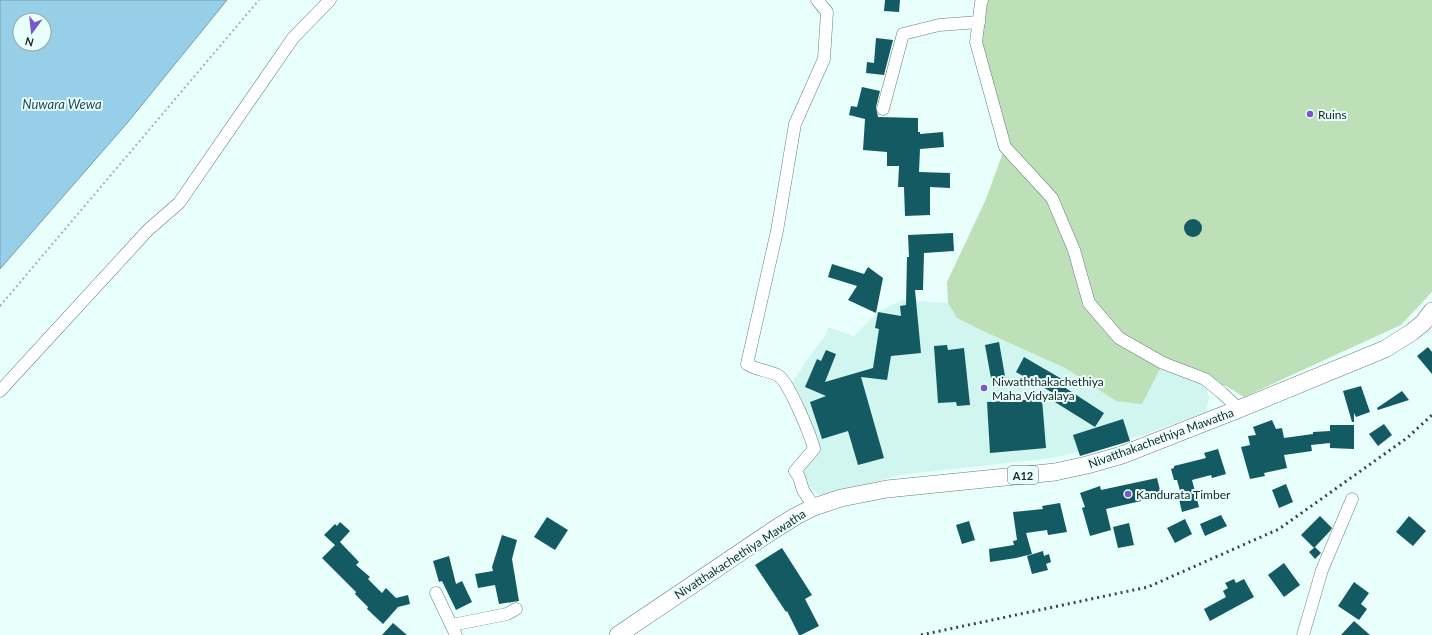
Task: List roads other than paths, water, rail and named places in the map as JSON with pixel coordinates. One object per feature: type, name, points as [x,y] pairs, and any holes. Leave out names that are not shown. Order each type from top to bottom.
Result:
[{"type":"highway","name":"Nivatthakachethiya Mawatha","points":[[618,635],[772,531],[814,507],[841,498],[887,489],[1055,472],[1122,455],[1385,349],[1412,332],[1423,323],[1432,311]]},
{"type":"street","points":[[0,391],[148,230],[179,203],[293,38],[330,0]]},
{"type":"street","points":[[814,507],[803,490],[799,477],[795,471],[814,449],[811,438],[788,388],[780,377],[772,372],[754,368],[747,364],[777,231],[795,124],[824,59],[827,12],[817,0]]},
{"type":"street","points":[[982,0],[976,42],[1005,147],[1052,198],[1074,250],[1089,303],[1119,338],[1163,363],[1205,379],[1239,409]]},
{"type":"street","points":[[883,109],[904,33],[939,25],[979,22]]},
{"type":"street","points":[[1303,635],[1322,570],[1352,499]]},
{"type":"street","points":[[436,593],[454,630],[507,614],[516,609]]},
{"type":"water","name":"Nuwara Wewa","points":[[0,0],[227,0],[128,122],[0,269]]},
{"type":"railway","points":[[921,635],[1148,587],[1279,529],[1407,438],[1432,415]]},
{"type":"place","name":"Ruins","points":[[1310,114]]},
{"type":"place","name":"Niwaththakachethiya Maha Vidyalaya","points":[[984,388]]},
{"type":"place","name":"Kandurata Timber","points":[[1128,494]]}]
